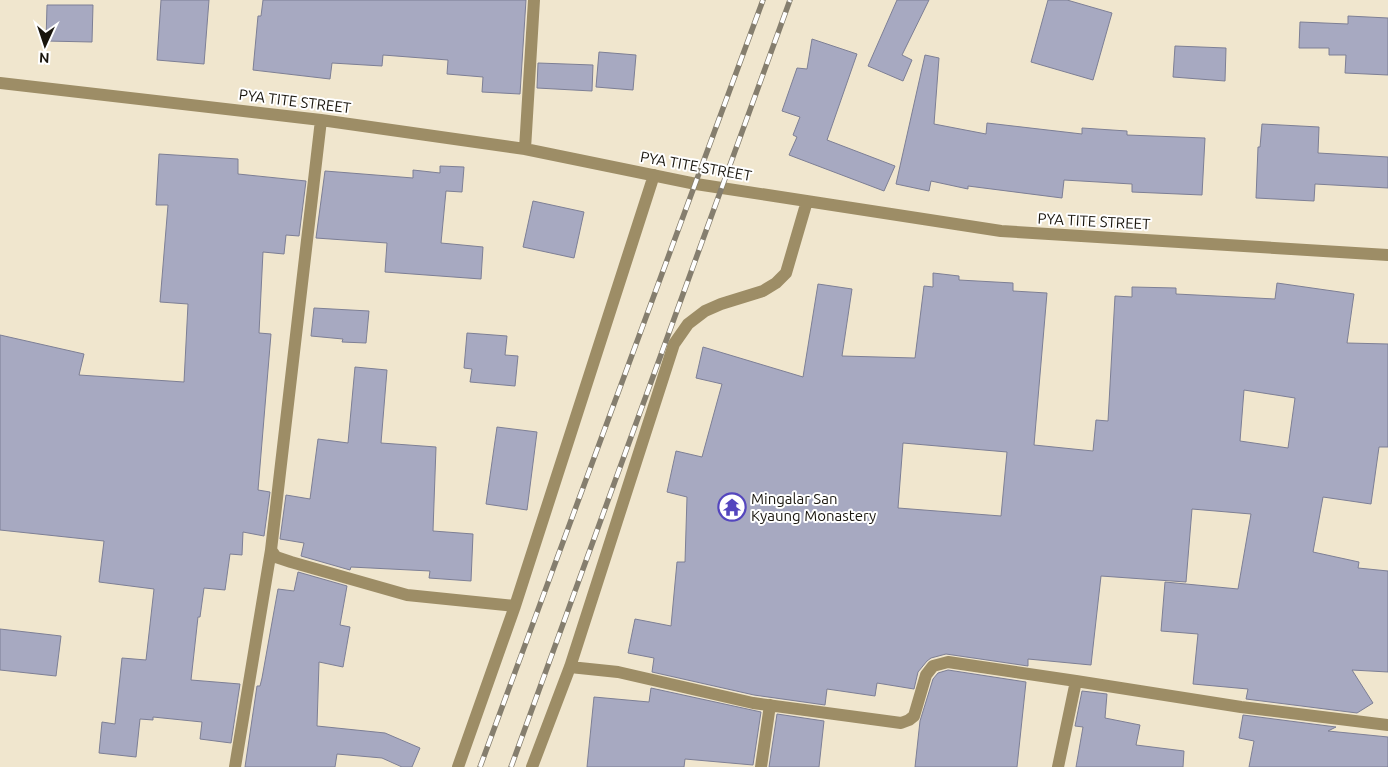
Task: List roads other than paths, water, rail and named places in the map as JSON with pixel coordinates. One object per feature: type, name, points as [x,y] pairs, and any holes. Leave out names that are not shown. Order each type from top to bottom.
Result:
[{"type":"street","points":[[525,150],[534,0]]},
{"type":"street","name":"PYA TITE STREET","points":[[0,83],[321,120],[525,150],[696,184],[1001,232],[1388,255]]},
{"type":"street","points":[[235,767],[271,550],[321,120]]},
{"type":"street","points":[[458,767],[515,606],[654,175]]},
{"type":"street","points":[[532,767],[570,667],[674,344],[688,324],[705,311],[763,291],[776,283],[786,273],[807,201]]},
{"type":"street","points":[[271,550],[276,557],[291,562],[407,595],[515,606]]},
{"type":"street","points":[[570,667],[618,672],[770,705],[901,723],[914,716],[926,675],[933,666],[948,662],[1241,708],[1388,725]]},
{"type":"street","points":[[1058,767],[1076,681]]},
{"type":"street","points":[[761,767],[770,705]]},
{"type":"railway","points":[[480,767],[763,0]]},
{"type":"railway","points":[[511,767],[790,0]]},
{"type":"place","name":"Mingalar San Kyaung Monastery","points":[[732,507]]}]
